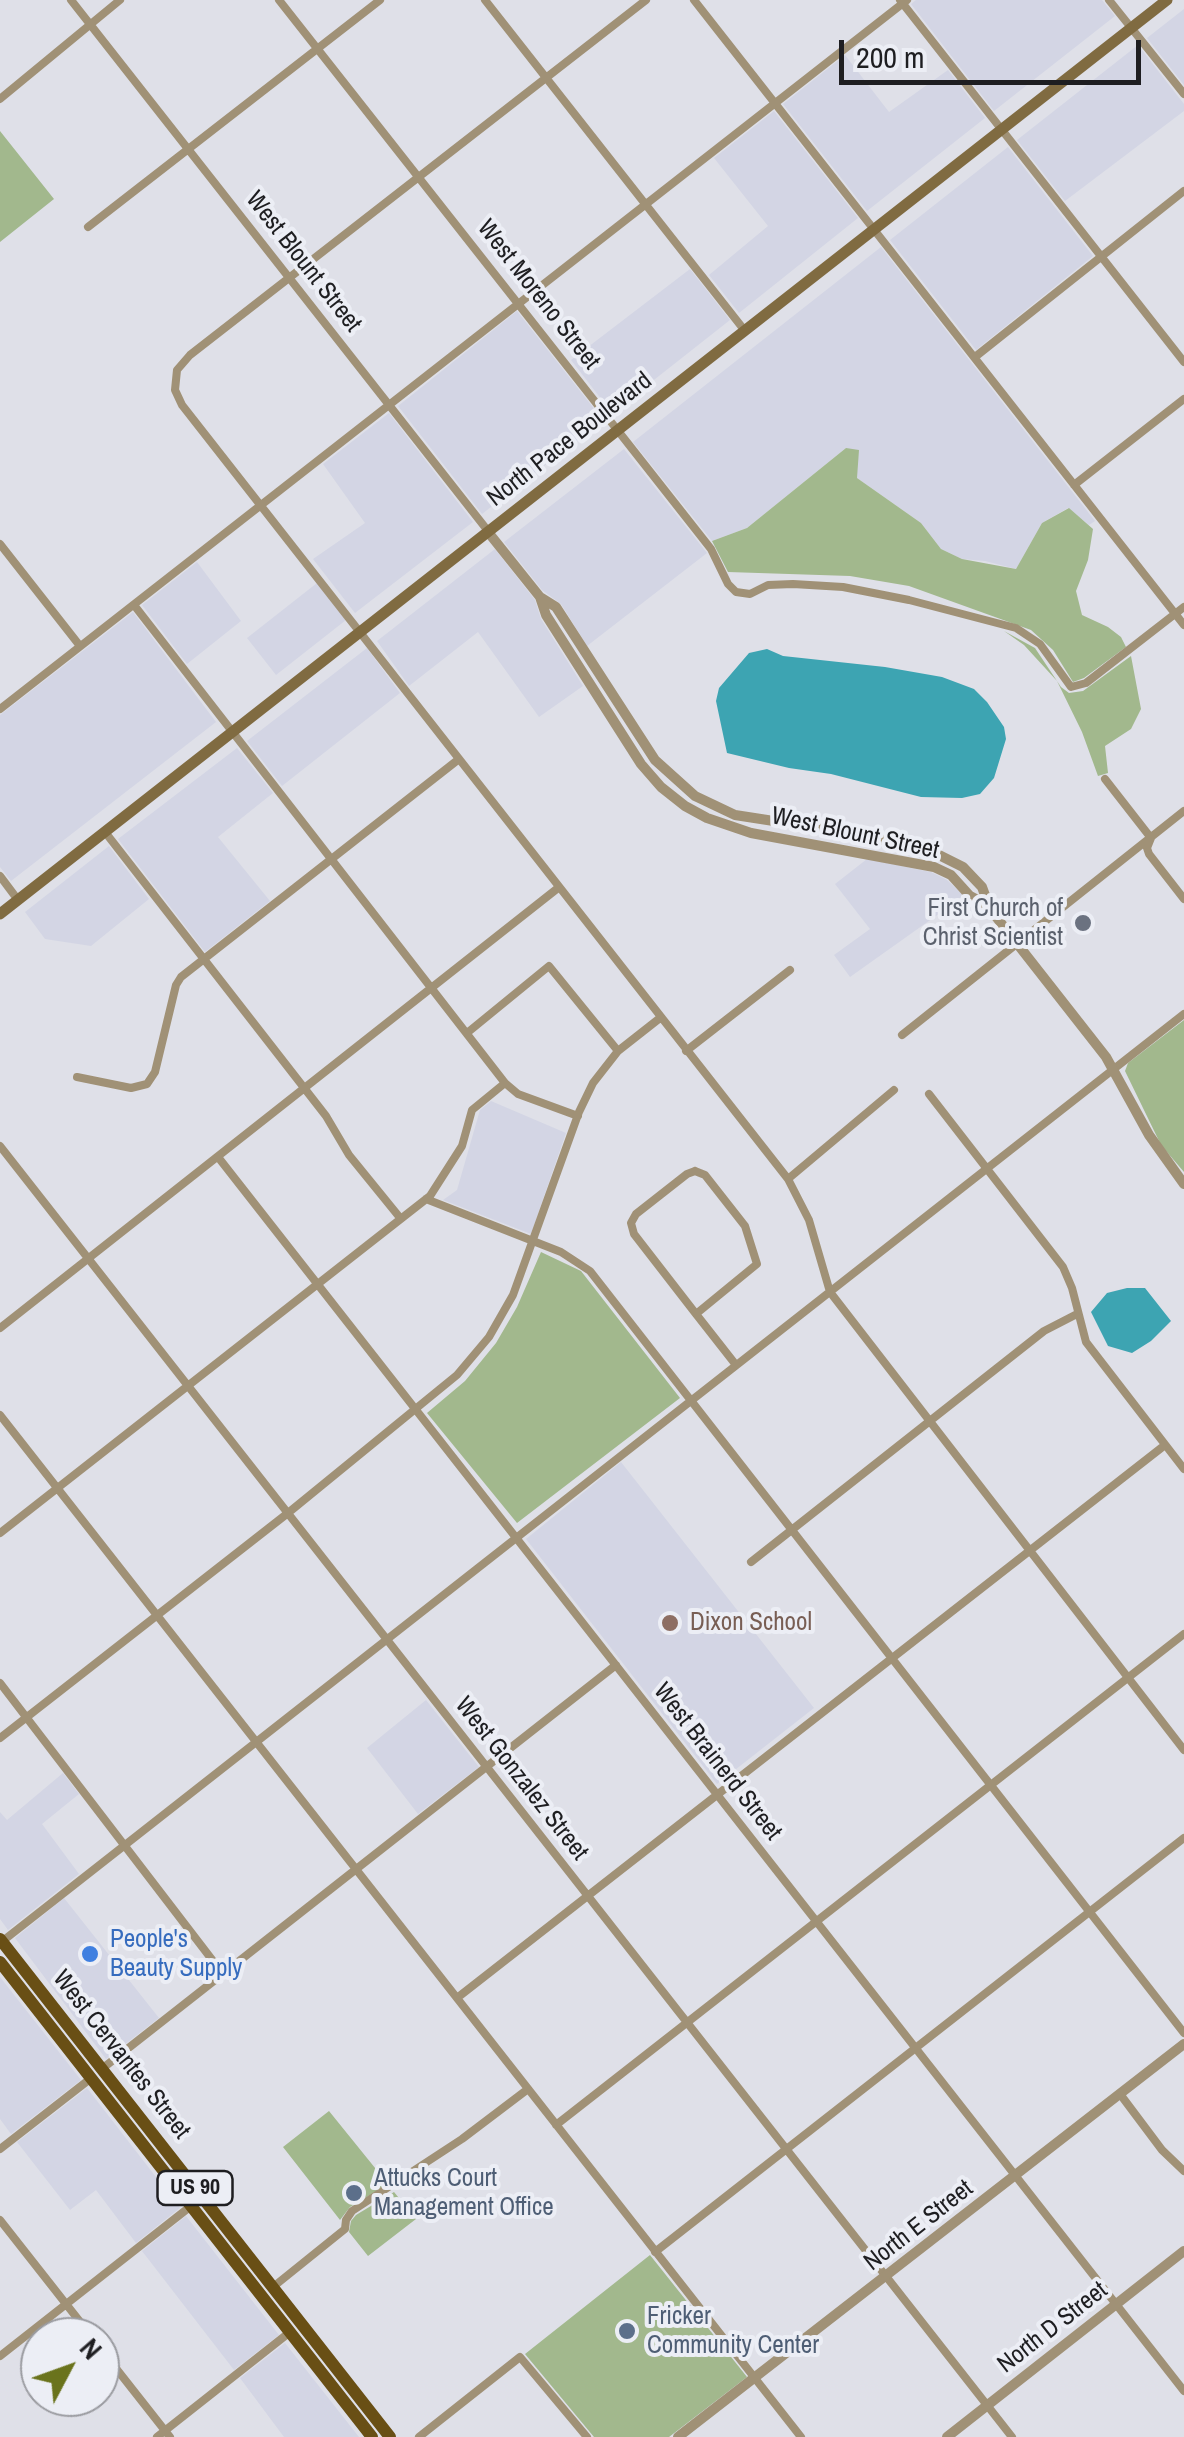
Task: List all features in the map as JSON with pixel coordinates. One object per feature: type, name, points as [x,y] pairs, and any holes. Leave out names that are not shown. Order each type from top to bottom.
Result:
[{"type":"main road","name":"North Pace Boulevard","points":[[0,914],[1167,0]]},
{"type":"main road","name":"West Cervantes Street","points":[[1,1941],[390,2437]]},
{"type":"main road","name":"West Cervantes Street","points":[[0,1962],[372,2437]]},
{"type":"main road","points":[[211,2231],[232,2245],[262,2283],[273,2287]]},
{"type":"main road","points":[[290,2332],[302,2333],[335,2376],[352,2388]]},
{"type":"street","name":"West Blount Street","points":[[72,0],[488,532],[540,597],[556,607],[655,760],[681,785],[708,803],[744,817],[850,833],[941,854],[974,878],[982,887],[987,905]]},
{"type":"street","points":[[0,99],[120,0]]},
{"type":"street","name":"West Moreno Street","points":[[279,0],[711,549],[736,592],[750,594],[768,585],[843,587],[1016,628],[1040,644],[1070,687],[1086,683],[1175,614]]},
{"type":"street","points":[[88,227],[380,0]]},
{"type":"street","points":[[485,0],[745,331]]},
{"type":"street","points":[[646,0],[190,355],[174,377],[174,390],[788,1179],[809,1220],[830,1292],[1184,1750]]},
{"type":"street","points":[[694,0],[1184,625]]},
{"type":"street","points":[[1109,0],[1184,94]]},
{"type":"street","points":[[0,709],[904,1],[1184,362]]},
{"type":"street","points":[[975,358],[1184,191]]},
{"type":"street","points":[[1074,484],[1184,400]]},
{"type":"street","points":[[0,544],[80,646]]},
{"type":"street","name":"West Blount Street","points":[[540,597],[546,615],[615,726],[641,764],[674,798],[706,818],[739,830],[917,862],[951,875],[970,896],[987,905]]},
{"type":"street","points":[[134,605],[505,1083],[518,1094],[578,1116]]},
{"type":"street","points":[[1175,614],[1184,607]]},
{"type":"street","points":[[615,726],[627,718]]},
{"type":"street","points":[[77,1077],[131,1088],[152,1080],[176,985],[459,759]]},
{"type":"street","points":[[1105,779],[1151,838]]},
{"type":"street","points":[[902,1034],[1184,811]]},
{"type":"street","points":[[739,830],[744,817]]},
{"type":"street","points":[[105,832],[326,1116],[350,1155],[401,1220]]},
{"type":"street","points":[[1151,838],[1149,854],[1184,898]]},
{"type":"street","points":[[0,876],[18,900]]},
{"type":"street","points":[[0,1328],[558,888]]},
{"type":"street","points":[[987,905],[1113,1069],[1148,1135],[1184,1184]]},
{"type":"street","points":[[466,1032],[549,966],[618,1052]]},
{"type":"street","points":[[686,1051],[790,970]]},
{"type":"street","points":[[1,1941],[1184,1014]]},
{"type":"street","points":[[0,1738],[288,1514],[458,1375],[489,1337],[513,1295],[578,1116],[604,1066],[660,1018]]},
{"type":"street","points":[[0,1532],[426,1200],[462,1146],[472,1110],[505,1083]]},
{"type":"street","points":[[788,1179],[894,1090]]},
{"type":"street","points":[[929,1094],[1062,1267],[1072,1288],[1086,1342],[1184,1469]]},
{"type":"street","name":"West Gonzalez Street","points":[[0,1146],[1012,2437]]},
{"type":"street","name":"West Brainerd Street","points":[[218,1157],[1184,2391]]},
{"type":"street","points":[[696,1314],[758,1264],[745,1226],[704,1175],[695,1171],[636,1214],[631,1224],[634,1234],[736,1366]]},
{"type":"street","points":[[426,1200],[570,1256],[590,1271],[1184,2033]]},
{"type":"street","points":[[751,1562],[1044,1332],[1077,1314]]},
{"type":"street","points":[[0,1415],[801,2437]]},
{"type":"street","points":[[457,1998],[1166,1445]]},
{"type":"street","points":[[556,2125],[1184,1634]]},
{"type":"street","points":[[103,2068],[616,1666]]},
{"type":"street","points":[[0,1683],[223,1974]]},
{"type":"street","points":[[655,2252],[1184,1838]]},
{"type":"street","name":"North E Street","points":[[678,2437],[1184,2044]]},
{"type":"street","points":[[0,2149],[90,2079]]},
{"type":"street","points":[[273,2287],[345,2229],[352,2211],[403,2180],[528,2089]]},
{"type":"street","points":[[1120,2094],[1162,2150],[1184,2172]]},
{"type":"street","points":[[0,2356],[190,2206]]},
{"type":"street","points":[[0,2220],[76,2317]]},
{"type":"street","name":"North D Street","points":[[947,2437],[1184,2251]]},
{"type":"street","points":[[120,2375],[164,2435],[290,2332]]},
{"type":"street","points":[[419,2437],[520,2357],[587,2437]]},
{"type":"shaded area","points":[[916,0],[1102,0],[1115,16],[994,111],[911,4]]},
{"type":"shaded area","points":[[1184,9],[1184,85],[1147,38]]},
{"type":"shaded area","points":[[1138,45],[1184,104],[1184,111],[1065,201],[1017,140]]},
{"type":"shaded area","points":[[845,55],[889,112],[948,70],[985,118],[867,211],[783,104]]},
{"type":"shaded area","points":[[774,111],[858,218],[739,313],[709,275],[768,226],[714,158]]},
{"type":"shaded area","points":[[1008,147],[1093,256],[976,350],[890,240]]},
{"type":"shaded area","points":[[881,247],[1095,521],[1089,525],[1068,508],[1042,523],[1016,569],[962,559],[941,549],[921,523],[857,478],[846,448],[747,528],[712,541],[633,442]]},
{"type":"shaded area","points":[[690,269],[730,320],[612,413],[571,360]]},
{"type":"shaded area","points":[[517,311],[603,420],[482,514],[398,406]]},
{"type":"shaded area","points":[[389,413],[473,522],[355,613],[313,559],[365,523],[323,464]]},
{"type":"shaded area","points":[[624,449],[707,553],[587,646],[561,604],[542,590],[504,542]]},
{"type":"shaded area","points":[[495,549],[535,600],[541,619],[583,686],[539,717],[478,632],[409,686],[377,641]]},
{"type":"shaded area","points":[[197,562],[241,621],[187,664],[142,605]]},
{"type":"shaded area","points":[[317,583],[346,620],[276,675],[247,638]]},
{"type":"shaded area","points":[[133,612],[216,722],[11,881],[0,867],[0,715]]},
{"type":"shaded area","points":[[367,648],[400,693],[282,786],[247,741]]},
{"type":"shaded area","points":[[237,748],[273,793],[218,837],[270,901],[205,952],[118,839]]},
{"type":"shaded area","points":[[109,846],[149,899],[91,946],[45,939],[25,912]]},
{"type":"shaded area","points":[[867,859],[931,872],[964,896],[850,977],[834,955],[870,929],[835,884]]},
{"type":"shaded area","points":[[491,1101],[566,1133],[531,1234],[443,1200],[457,1190],[480,1110]]},
{"type":"shaded area","name":"Dixon School","points":[[621,1462],[814,1708],[717,1784],[526,1539]]},
{"type":"shaded area","points":[[426,1700],[479,1767],[418,1814],[367,1748]]},
{"type":"shaded area","points":[[63,1773],[79,1794],[42,1824],[79,1874],[8,1930],[0,1919],[0,1812],[7,1820]]},
{"type":"shaded area","points":[[64,1898],[159,2018],[106,2059],[15,1938]]},
{"type":"shaded area","points":[[0,1977],[81,2080],[11,2134],[0,2119]]},
{"type":"shaded area","points":[[87,2088],[180,2208],[136,2243],[96,2190],[70,2210],[17,2142]]},
{"type":"shaded area","points":[[186,2216],[279,2335],[234,2370],[142,2251]]},
{"type":"shaded area","points":[[285,2343],[359,2437],[284,2437],[240,2378]]},
{"type":"green space","points":[[0,131],[54,199],[0,242]]},
{"type":"green space","points":[[846,448],[859,450],[857,478],[921,523],[941,549],[962,559],[1016,569],[1042,523],[1069,508],[1093,529],[1088,560],[1076,591],[1082,615],[1108,627],[1126,647],[1073,682],[1053,650],[1031,630],[909,586],[850,576],[728,572],[712,541],[747,528]]},
{"type":"green space","points":[[1004,631],[1035,648],[1057,681],[1024,645]]},
{"type":"green space","points":[[1131,656],[1141,709],[1131,729],[1105,746],[1108,773],[1098,776],[1057,681],[1069,693],[1083,691]]},
{"type":"green space","points":[[1184,1020],[1184,1172],[1161,1145],[1125,1071],[1128,1063]]},
{"type":"green space","points":[[541,1252],[581,1271],[680,1398],[517,1523],[427,1413],[465,1381],[496,1343]]},
{"type":"green space","points":[[329,2111],[388,2184],[350,2207],[340,2220],[283,2147]]},
{"type":"green space","points":[[394,2192],[416,2219],[368,2256],[349,2232],[351,2221]]},
{"type":"green space","points":[[650,2255],[747,2377],[669,2437],[594,2437],[525,2354]]},
{"type":"water","points":[[767,649],[783,656],[942,677],[974,689],[1004,727],[1006,739],[994,778],[980,794],[962,798],[921,797],[727,753],[716,701],[719,688],[749,653]]},
{"type":"water","points":[[1145,1288],[1171,1321],[1132,1353],[1108,1346],[1091,1312],[1107,1293]]},
{"type":"place","name":"First Church of Christ Scientist","points":[[1083,923]]},
{"type":"place","name":"Dixon School","points":[[670,1623]]},
{"type":"place","name":"People's Beauty Supply","points":[[90,1954]]},
{"type":"place","name":"Attucks Court Management Office","points":[[354,2193]]},
{"type":"place","name":"Fricker Community Center","points":[[627,2331]]}]
